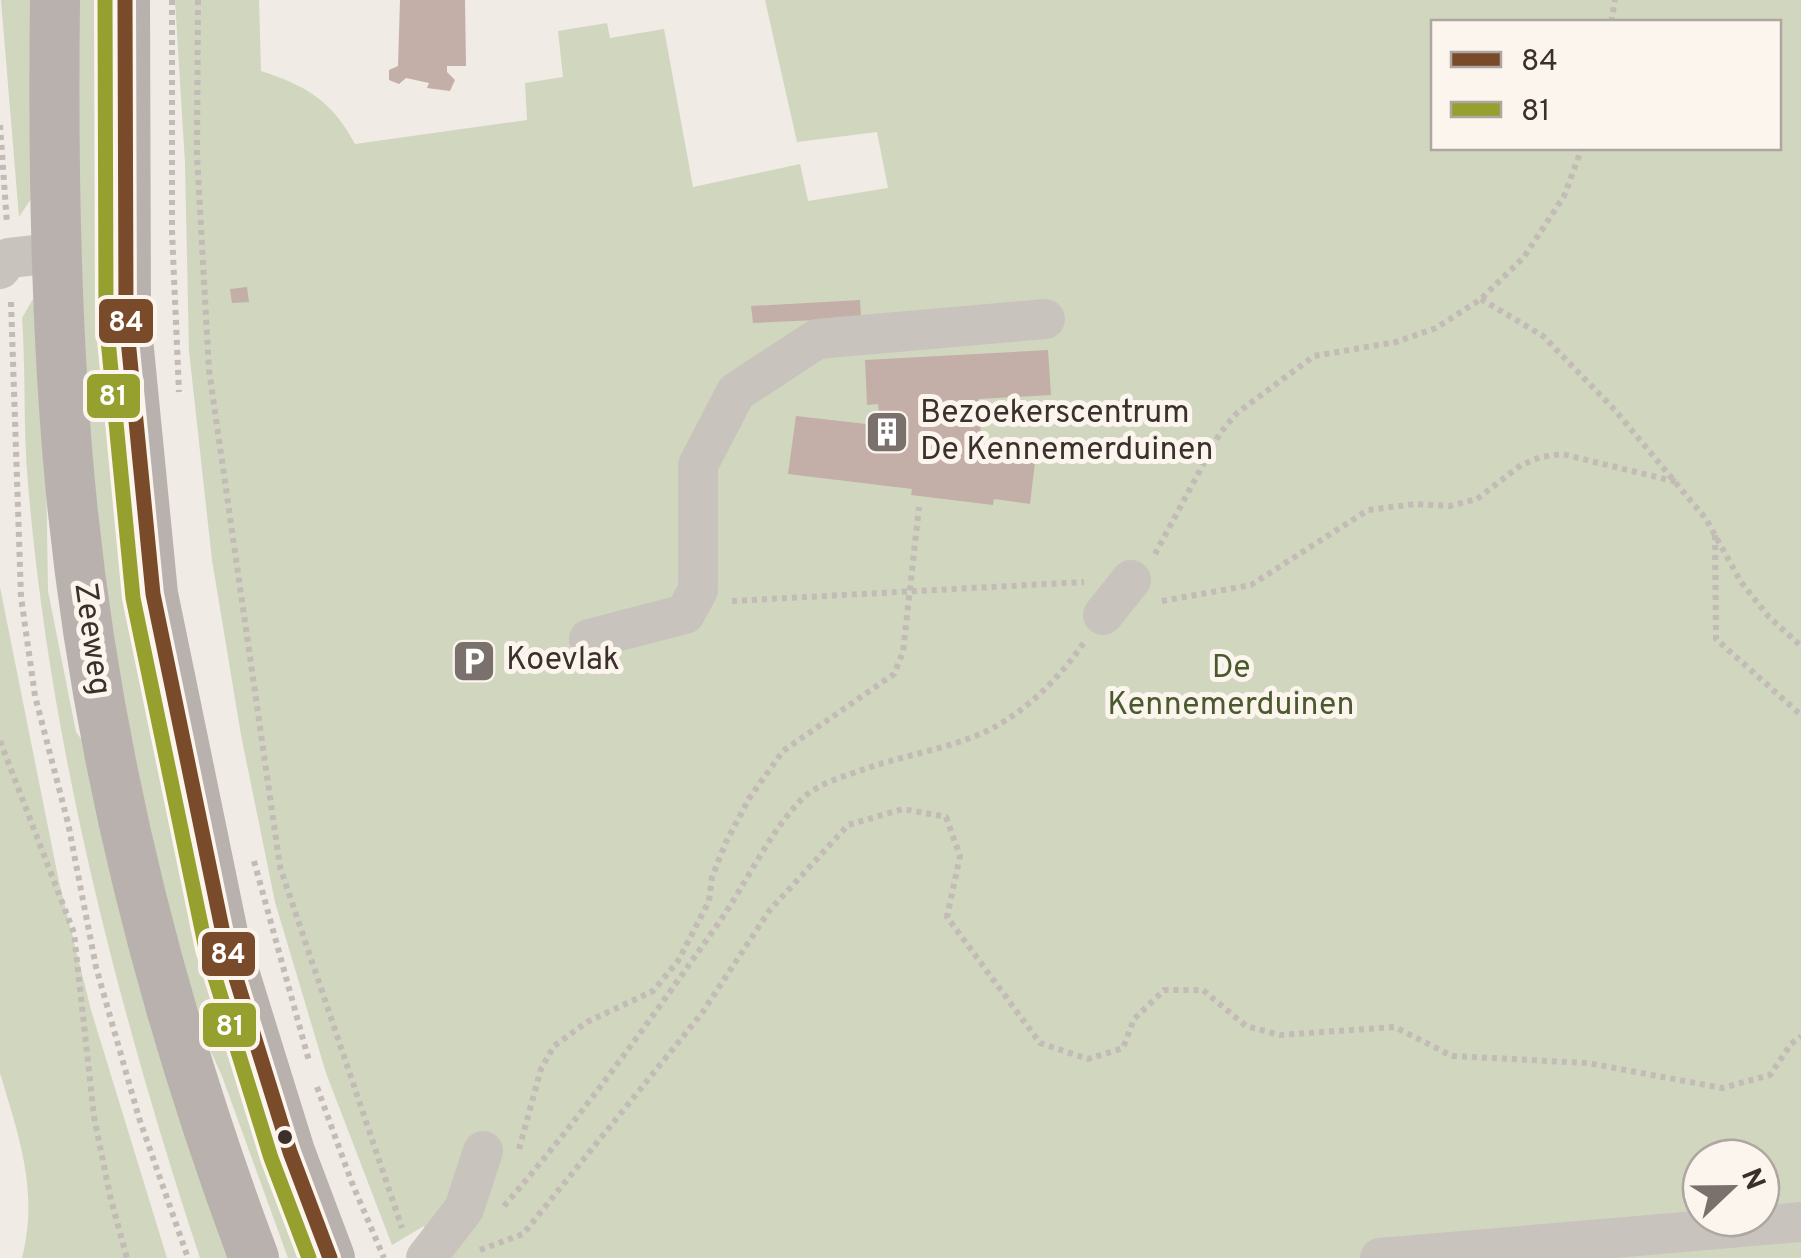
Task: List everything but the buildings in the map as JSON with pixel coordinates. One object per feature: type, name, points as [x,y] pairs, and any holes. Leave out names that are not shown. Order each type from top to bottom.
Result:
[{"type":"main road","name":"Zeeweg","points":[[55,0],[21,260],[68,462],[100,708],[134,865],[170,1010],[208,1134],[254,1258]]},
{"type":"main road","name":"Zeeweg","points":[[125,0],[126,319],[153,594],[225,943],[290,1152],[330,1258]]},
{"type":"lane","points":[[589,639],[685,614],[698,590],[698,465],[736,392],[817,340],[1044,319]]},
{"type":"lane","points":[[1103,615],[1132,580]]},
{"type":"lane","points":[[417,1250],[464,1209],[501,1151]]},
{"type":"lane","points":[[1380,1258],[1801,1222]]},
{"type":"path","points":[[172,0],[172,231],[179,404]]},
{"type":"path","points":[[198,0],[197,156],[208,370],[280,867],[417,1250]]},
{"type":"path","points":[[0,126],[21,260]]},
{"type":"path","points":[[698,590],[721,602],[1132,580],[1151,560],[1220,433],[1237,413],[1314,356],[1396,342],[1436,328],[1481,300],[1524,257],[1564,196],[1581,150]]},
{"type":"path","points":[[1481,300],[1543,336],[1614,410],[1677,482],[1715,534],[1740,582],[1769,617],[1801,646]]},
{"type":"path","points":[[506,1187],[500,1208],[557,1145],[626,1056],[732,903],[772,836],[803,798],[834,780],[991,728],[1039,696],[1070,663],[1103,615],[1251,585],[1368,510],[1464,504],[1477,499],[1521,465],[1541,457],[1562,454],[1677,482]]},
{"type":"path","points":[[501,1151],[554,1046],[587,1022],[652,992],[678,961],[708,901],[712,876],[726,842],[750,797],[784,751],[894,674],[903,652],[920,507]]},
{"type":"path","points":[[1715,534],[1716,638],[1801,715]]},
{"type":"path","points":[[0,741],[74,934],[94,1118],[128,1258]]},
{"type":"path","points":[[480,1250],[523,1234],[702,1013],[768,911],[848,825],[903,809],[946,817],[960,856],[947,917],[1040,1042],[1088,1059],[1122,1048],[1134,1019],[1164,990],[1203,990],[1246,1026],[1280,1035],[1395,1027],[1452,1056],[1588,1063],[1722,1088],[1770,1075],[1801,1036]]},
{"type":"path","points":[[251,848],[315,1078],[352,1183],[384,1258]]},
{"type":"green space","points":[[1,0],[32,0],[31,199],[19,217]]},
{"type":"green space","points":[[70,0],[108,0],[114,408],[314,1258],[288,1258],[222,1076],[189,1003],[133,788],[83,425]]},
{"type":"green space","name":"De Kennemerduinen","points":[[175,0],[259,0],[261,71],[317,97],[355,144],[527,120],[525,83],[563,77],[558,31],[607,23],[610,38],[664,29],[693,187],[800,164],[808,201],[888,188],[877,132],[797,142],[765,0],[1801,0],[1801,1258],[435,1258],[424,1226],[392,1245],[326,1073],[275,902],[241,735],[212,560],[189,351],[185,163]]},
{"type":"green space","points":[[33,299],[45,405],[48,591],[76,732],[93,755],[234,1258],[200,1258],[115,973],[70,778],[38,582],[28,484],[22,318]]},
{"type":"green space","points":[[0,587],[59,882],[91,1010],[167,1258],[22,1258],[28,1187],[0,1073]]},
{"type":"transit line","name":"81","points":[[105,0],[106,319],[133,598],[206,949],[271,1158],[309,1258]]},
{"type":"transit line","name":"84","points":[[125,0],[126,319],[153,594],[225,943],[290,1152],[330,1258]]},
{"type":"place","name":"Bezoekerscentrum De Kennemerduinen","points":[[887,432]]},
{"type":"place","name":"Koevlak","points":[[474,661]]}]
